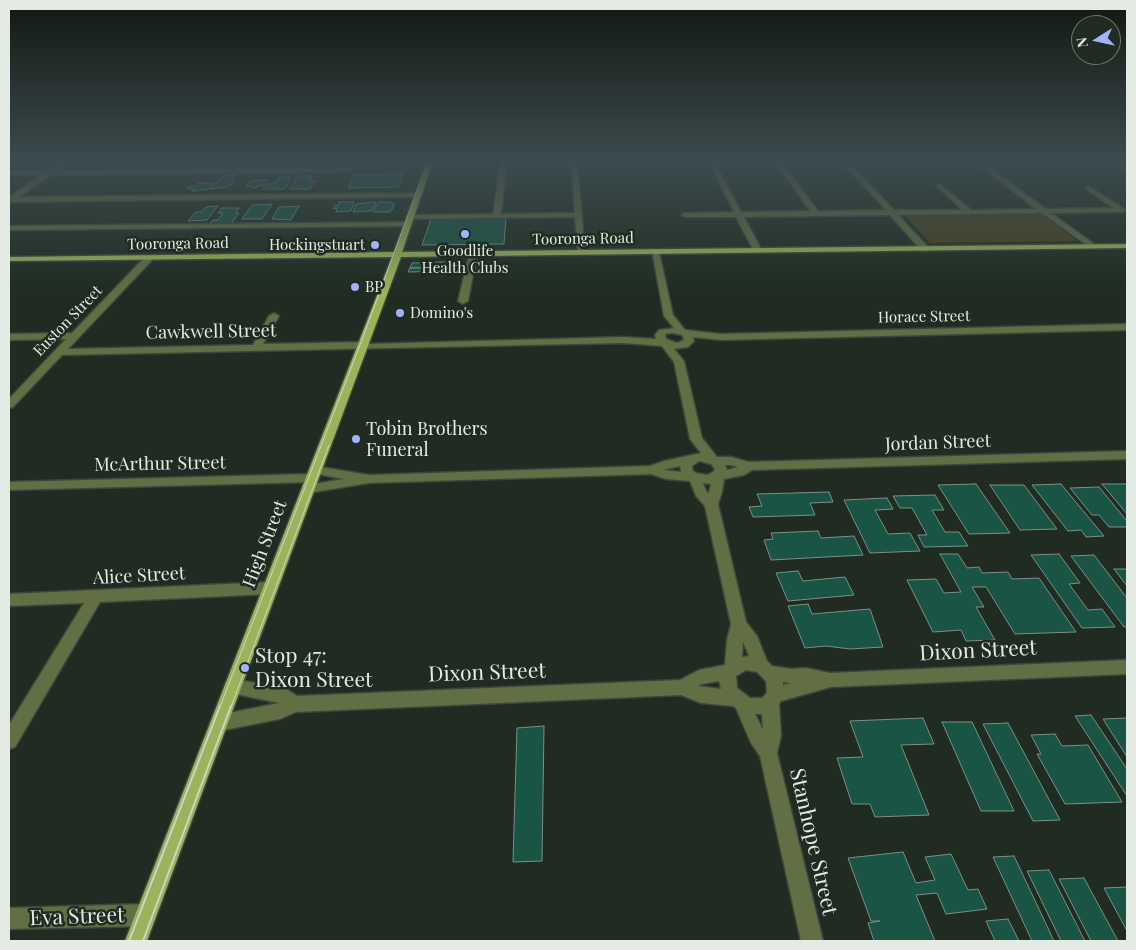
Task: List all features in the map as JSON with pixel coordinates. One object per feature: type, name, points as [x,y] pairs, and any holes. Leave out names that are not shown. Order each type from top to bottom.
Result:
[{"type":"main road","name":"High Street","points":[[136,941],[363,346],[414,205]]},
{"type":"main road","name":"Tooronga Road","points":[[9,259],[1127,246]]},
{"type":"street","points":[[497,216],[498,205]]},
{"type":"street","points":[[577,205],[582,253]]},
{"type":"street","points":[[735,205],[758,251]]},
{"type":"street","points":[[810,205],[816,214]]},
{"type":"street","points":[[885,205],[925,249]]},
{"type":"street","points":[[962,205],[969,212]]},
{"type":"street","points":[[1037,205],[1091,246]]},
{"type":"street","points":[[685,215],[1044,211],[1124,212]]},
{"type":"street","points":[[9,228],[578,215]]},
{"type":"street","points":[[655,252],[669,316],[689,338],[685,344],[684,356],[679,361]]},
{"type":"street","points":[[463,301],[473,254]]},
{"type":"street","name":"Euston Street","points":[[9,405],[149,258]]},
{"type":"street","points":[[257,347],[274,316]]},
{"type":"street","points":[[669,316],[659,338],[679,361],[696,439],[685,468],[701,493],[711,504],[739,624],[765,670],[776,684],[773,698],[757,707],[739,701],[728,685],[739,624]]},
{"type":"street","name":"Horace Street","points":[[663,332],[683,332],[721,337],[1127,327]]},
{"type":"street","points":[[363,346],[628,340],[663,332]]},
{"type":"street","points":[[9,337],[75,336]]},
{"type":"street","name":"Horace Street","points":[[666,344],[685,344],[721,337]]},
{"type":"street","points":[[628,340],[640,343],[666,344]]},
{"type":"street","name":"Cawkwell Street","points":[[60,352],[363,346]]},
{"type":"street","points":[[696,439],[721,468],[716,492],[711,504]]},
{"type":"street","name":"Jordan Street","points":[[713,460],[732,461],[750,466],[1127,455]]},
{"type":"street","points":[[312,479],[369,479],[652,470],[664,465],[701,456],[713,460]]},
{"type":"street","name":"Jordan Street","points":[[719,476],[740,472],[750,466]]},
{"type":"street","points":[[652,470],[666,475],[708,480],[719,476]]},
{"type":"street","points":[[312,479],[351,484],[369,479]]},
{"type":"street","name":"McArthur Street","points":[[9,486],[312,479]]},
{"type":"street","name":"Alice Street","points":[[9,600],[270,588]]},
{"type":"street","points":[[11,734],[95,597]]},
{"type":"street","points":[[731,669],[746,663],[765,670]]},
{"type":"street","name":"Dixon Street","points":[[765,670],[791,676],[806,676],[830,680],[1127,667]]},
{"type":"street","name":"Dixon Street","points":[[682,687],[699,677],[731,669]]},
{"type":"street","name":"Dixon Street","points":[[773,698],[830,680]]},
{"type":"street","name":"Dixon Street","points":[[232,687],[285,696],[294,704]]},
{"type":"street","name":"Dixon Street","points":[[219,723],[280,711],[294,704],[682,687],[701,695],[739,701]]},
{"type":"street","name":"Stanhope Street","points":[[768,753],[772,736],[773,698]]},
{"type":"street","name":"Stanhope Street","points":[[739,701],[757,737],[768,753],[812,941]]},
{"type":"street","name":"Eva Street","points":[[9,919],[146,915]]},
{"type":"shaded area","points":[[1041,213],[1077,241],[930,243],[903,214]]},
{"type":"building","points":[[252,205],[271,205],[262,219],[242,219]]},
{"type":"building","points":[[335,205],[353,205],[351,211],[336,212],[337,208],[333,209]]},
{"type":"building","points":[[356,205],[375,205],[371,211],[353,212]]},
{"type":"building","points":[[376,205],[394,205],[390,212],[373,212]]},
{"type":"building","points":[[218,206],[207,220],[188,221],[196,212],[202,212],[206,207]]},
{"type":"building","points":[[299,206],[291,220],[272,219],[279,207]]},
{"type":"building","points":[[222,208],[239,208],[235,213],[239,213],[231,224],[209,224],[213,220],[218,220],[223,213],[218,213]]},
{"type":"building","name":"Goodlife Health Clubs","points":[[506,218],[504,244],[422,245],[431,219]]},
{"type":"building","points":[[449,262],[448,267],[410,268],[412,263]]},
{"type":"building","points":[[457,267],[456,271],[408,272],[410,268]]},
{"type":"building","points":[[976,484],[1010,533],[969,534],[938,485]]},
{"type":"building","points":[[1061,484],[1104,536],[1086,537],[1081,530],[1068,531],[1032,485]]},
{"type":"building","points":[[1102,484],[1127,484],[1127,514]]},
{"type":"building","points":[[990,485],[1024,485],[1057,529],[1020,530]]},
{"type":"building","points":[[1099,487],[1127,521],[1127,527],[1109,527],[1099,515],[1092,515],[1070,488]]},
{"type":"building","points":[[829,492],[833,502],[810,503],[815,515],[753,517],[749,507],[762,506],[757,494]]},
{"type":"building","points":[[935,495],[944,510],[932,510],[945,532],[959,532],[968,546],[924,547],[918,535],[927,535],[912,508],[900,508],[893,496]]},
{"type":"building","points":[[887,498],[893,509],[875,510],[888,534],[910,533],[920,551],[870,553],[844,500]]},
{"type":"building","points":[[818,531],[821,538],[854,536],[863,555],[771,560],[764,540],[773,539],[771,533]]},
{"type":"building","points":[[940,554],[958,554],[967,568],[979,567],[982,573],[1008,572],[1012,579],[1039,578],[1076,632],[1015,634],[986,587],[972,587],[984,607],[976,607],[995,640],[966,641],[961,630],[933,632],[907,580],[936,579],[944,593],[961,592]]},
{"type":"building","points":[[1059,554],[1080,583],[1069,584],[1088,610],[1102,609],[1115,627],[1082,628],[1031,555]]},
{"type":"building","points":[[1094,555],[1127,598],[1127,627],[1124,627],[1071,556]]},
{"type":"building","points":[[1114,569],[1127,569],[1127,586]]},
{"type":"building","points":[[798,571],[803,581],[845,577],[854,595],[788,601],[776,573]]},
{"type":"building","points":[[808,604],[812,614],[870,609],[883,647],[850,649],[826,646],[805,648],[788,606]]},
{"type":"building","points":[[1091,715],[1127,769],[1127,796],[1075,716]]},
{"type":"building","points":[[923,718],[934,744],[901,745],[929,815],[875,817],[870,804],[852,804],[837,758],[863,757],[850,721]]},
{"type":"building","points":[[1127,718],[1127,757],[1103,719]]},
{"type":"building","points":[[942,722],[972,722],[1014,811],[981,811]]},
{"type":"building","points":[[1008,723],[1060,820],[1033,821],[983,724]]},
{"type":"building","points":[[544,726],[542,861],[513,862],[517,728]]},
{"type":"building","points":[[1055,734],[1062,746],[1088,745],[1122,802],[1065,804],[1037,754],[1041,754],[1031,735]]},
{"type":"building","points":[[903,852],[916,883],[935,880],[925,857],[951,854],[968,890],[978,889],[987,909],[946,914],[937,893],[916,895],[935,941],[874,941],[868,923],[880,921],[871,921],[848,858]]},
{"type":"building","points":[[1014,856],[1054,941],[1032,941],[993,857]]},
{"type":"building","points":[[1049,870],[1085,941],[1061,941],[1027,871]]},
{"type":"building","points":[[1084,878],[1118,941],[1091,941],[1059,879]]},
{"type":"building","points":[[1127,887],[1127,931],[1104,888]]},
{"type":"building","points":[[1008,919],[1019,941],[995,941],[986,921]]},
{"type":"tram line","points":[[220,707],[360,345],[412,205]]},
{"type":"tram line","points":[[231,707],[329,445]]},
{"type":"tram line","points":[[129,941],[220,706]]},
{"type":"tram line","points":[[143,941],[231,706]]},
{"type":"place","name":"Goodlife Health Clubs","points":[[465,234]]},
{"type":"place","name":"Hockingstuart","points":[[375,245]]},
{"type":"place","name":"BP","points":[[355,287]]},
{"type":"place","name":"Domino's","points":[[400,313]]},
{"type":"place","name":"Tobin Brothers Funeral","points":[[356,439]]},
{"type":"place","name":"Stop 47: Dixon Street","points":[[245,668]]}]
